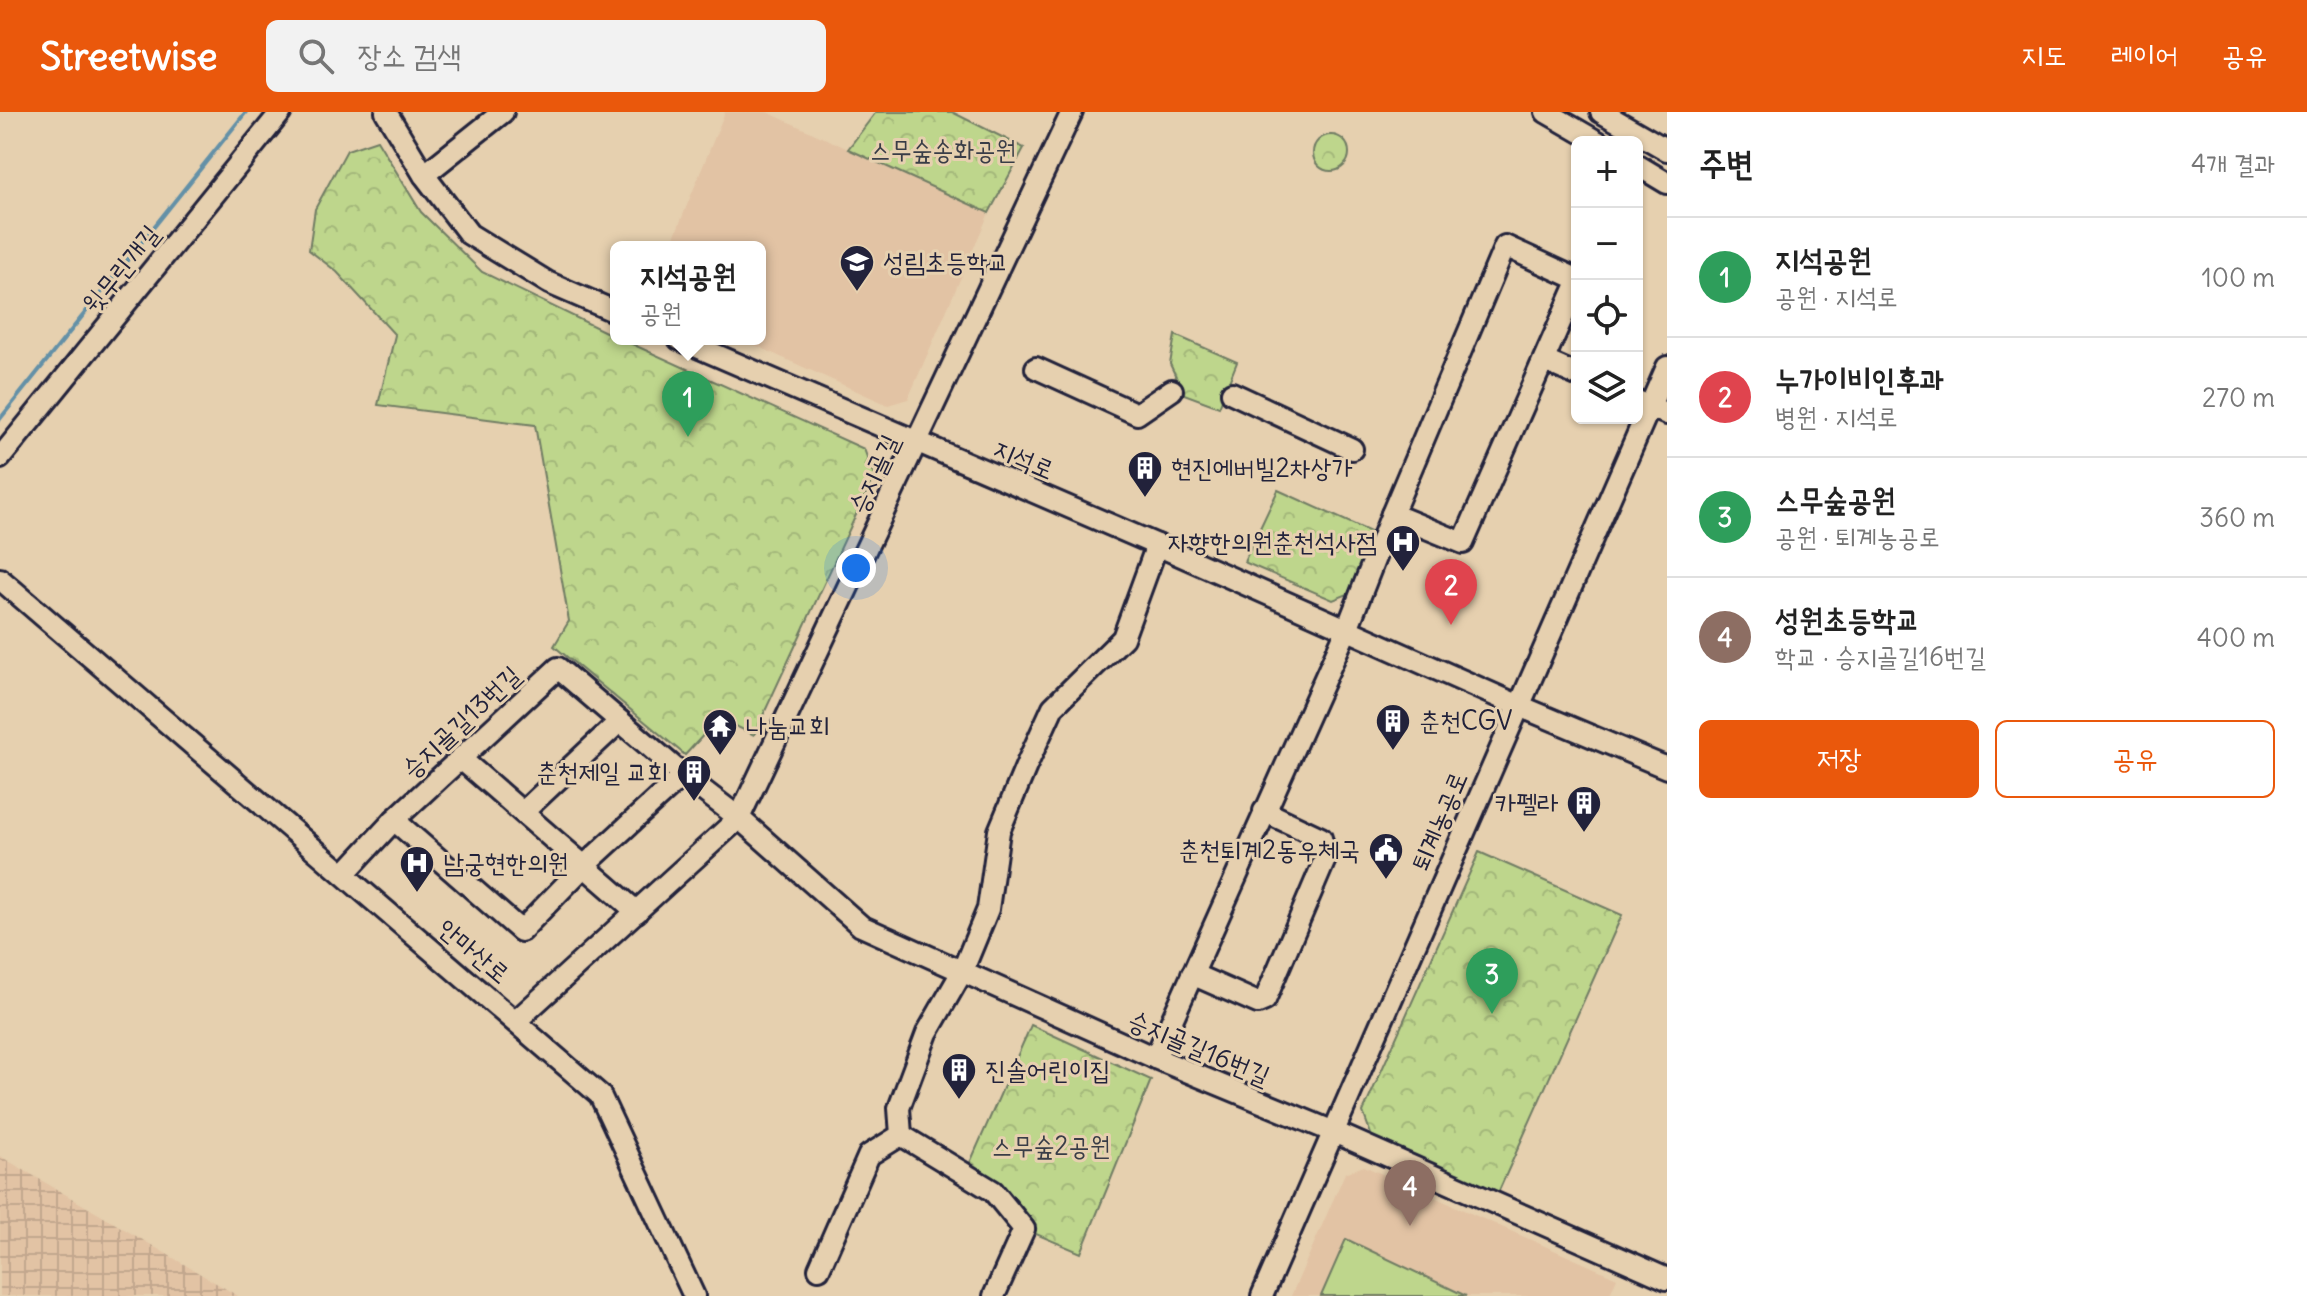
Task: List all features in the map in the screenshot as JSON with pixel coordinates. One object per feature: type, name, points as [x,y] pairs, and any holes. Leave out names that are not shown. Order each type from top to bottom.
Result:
[{"type":"street","name":"윗무린개길","points":[[0,458],[281,112]]},
{"type":"street","points":[[386,112],[424,175],[469,234],[549,283],[610,309]]},
{"type":"street","points":[[424,175],[503,112]]},
{"type":"street","name":"승지골길","points":[[516,1021],[739,818],[1072,112]]},
{"type":"street","points":[[1546,112],[1587,136]]},
{"type":"street","points":[[1605,114],[1614,127],[1611,136]]},
{"type":"street","points":[[1605,114],[1662,145]]},
{"type":"street","points":[[1643,169],[1667,183]]},
{"type":"street","points":[[1155,1058],[1347,629],[1505,246],[1573,280]]},
{"type":"street","points":[[1392,514],[1463,543],[1571,297]]},
{"type":"street","name":"지석로","points":[[693,345],[1667,768]]},
{"type":"street","points":[[1545,361],[1571,372]]},
{"type":"street","name":"퇴계농공로","points":[[1262,1296],[1517,705],[1537,667],[1667,367]]},
{"type":"street","points":[[1036,368],[1137,414],[1172,390]]},
{"type":"street","points":[[1232,393],[1352,449]]},
{"type":"street","points":[[901,1135],[899,1108],[927,1033],[962,972],[988,909],[999,831],[1033,749],[1053,707],[1123,638],[1157,545]]},
{"type":"street","name":"안마산로","points":[[0,579],[600,1095],[694,1296]]},
{"type":"street","name":"승지골길13번길","points":[[344,874],[394,820],[558,668],[683,775],[739,818]]},
{"type":"street","points":[[523,812],[620,721]]},
{"type":"street","points":[[460,758],[637,912]]},
{"type":"street","points":[[394,820],[521,931],[585,865],[683,775]]},
{"type":"street","points":[[1192,974],[1258,1003],[1265,1000],[1326,857],[1321,838],[1264,811]]},
{"type":"street","name":"승지골길16번길","points":[[739,818],[861,926],[1155,1058],[1334,1132],[1667,1279]]},
{"type":"street","points":[[819,1269],[869,1155],[901,1135]]},
{"type":"street","points":[[901,1135],[993,1191],[1024,1229],[994,1296]]},
{"type":"shaded area","name":"성림초등학교","points":[[725,112],[767,112],[989,213],[908,399],[888,405],[754,345],[766,345],[766,241],[672,241]]},
{"type":"shaded area","points":[[0,1156],[238,1296],[0,1296]]},
{"type":"shaded area","points":[[1364,1166],[1617,1278],[1609,1296],[1291,1296],[1345,1173]]},
{"type":"green space","name":"스무숲송화공원","points":[[876,112],[952,112],[1024,148],[989,213],[848,149]]},
{"type":"green space","points":[[1331,135],[1344,140],[1349,153],[1344,166],[1331,171],[1318,166],[1313,153],[1318,140]]},
{"type":"green space","points":[[377,140],[421,212],[482,272],[610,334],[610,345],[634,345],[864,449],[874,476],[754,735],[719,718],[685,755],[554,646],[569,621],[535,425],[378,405],[395,335],[337,272],[309,250],[315,209],[347,150]]},
{"type":"green space","points":[[1175,335],[1237,362],[1219,407],[1184,394],[1170,364]]},
{"type":"green space","points":[[1278,490],[1375,534],[1348,594],[1333,600],[1244,562]]},
{"type":"green space","points":[[1479,852],[1622,915],[1498,1193],[1372,1137],[1363,1112]]},
{"type":"green space","name":"스무숲2공원","points":[[1031,1025],[1151,1080],[1081,1253],[1024,1229],[965,1174]]},
{"type":"green space","points":[[1346,1239],[1466,1296],[1321,1296]]},
{"type":"waterway","points":[[0,419],[246,112]]},
{"type":"place","name":"성림초등학교","points":[[857,293]]},
{"type":"place","name":"지석공원","points":[[688,437]]},
{"type":"place","name":"현진에버빌2차상가","points":[[1145,499]]},
{"type":"place","name":"자향한의원춘천석사점","points":[[1403,573]]},
{"type":"place","name":"누가이비인후과","points":[[1451,625]]},
{"type":"place","name":"춘천CGV","points":[[1393,752]]},
{"type":"place","name":"나눔교회","points":[[720,757]]},
{"type":"place","name":"춘천제일 교회","points":[[694,803]]},
{"type":"place","name":"카펠라","points":[[1584,834]]},
{"type":"place","name":"춘천퇴계2동우체국","points":[[1386,881]]},
{"type":"place","name":"남궁현한의원","points":[[417,894]]},
{"type":"place","name":"스무숲공원","points":[[1492,1014]]},
{"type":"place","name":"진솔어린이집","points":[[959,1101]]},
{"type":"place","name":"성원초등학교","points":[[1410,1226]]}]
